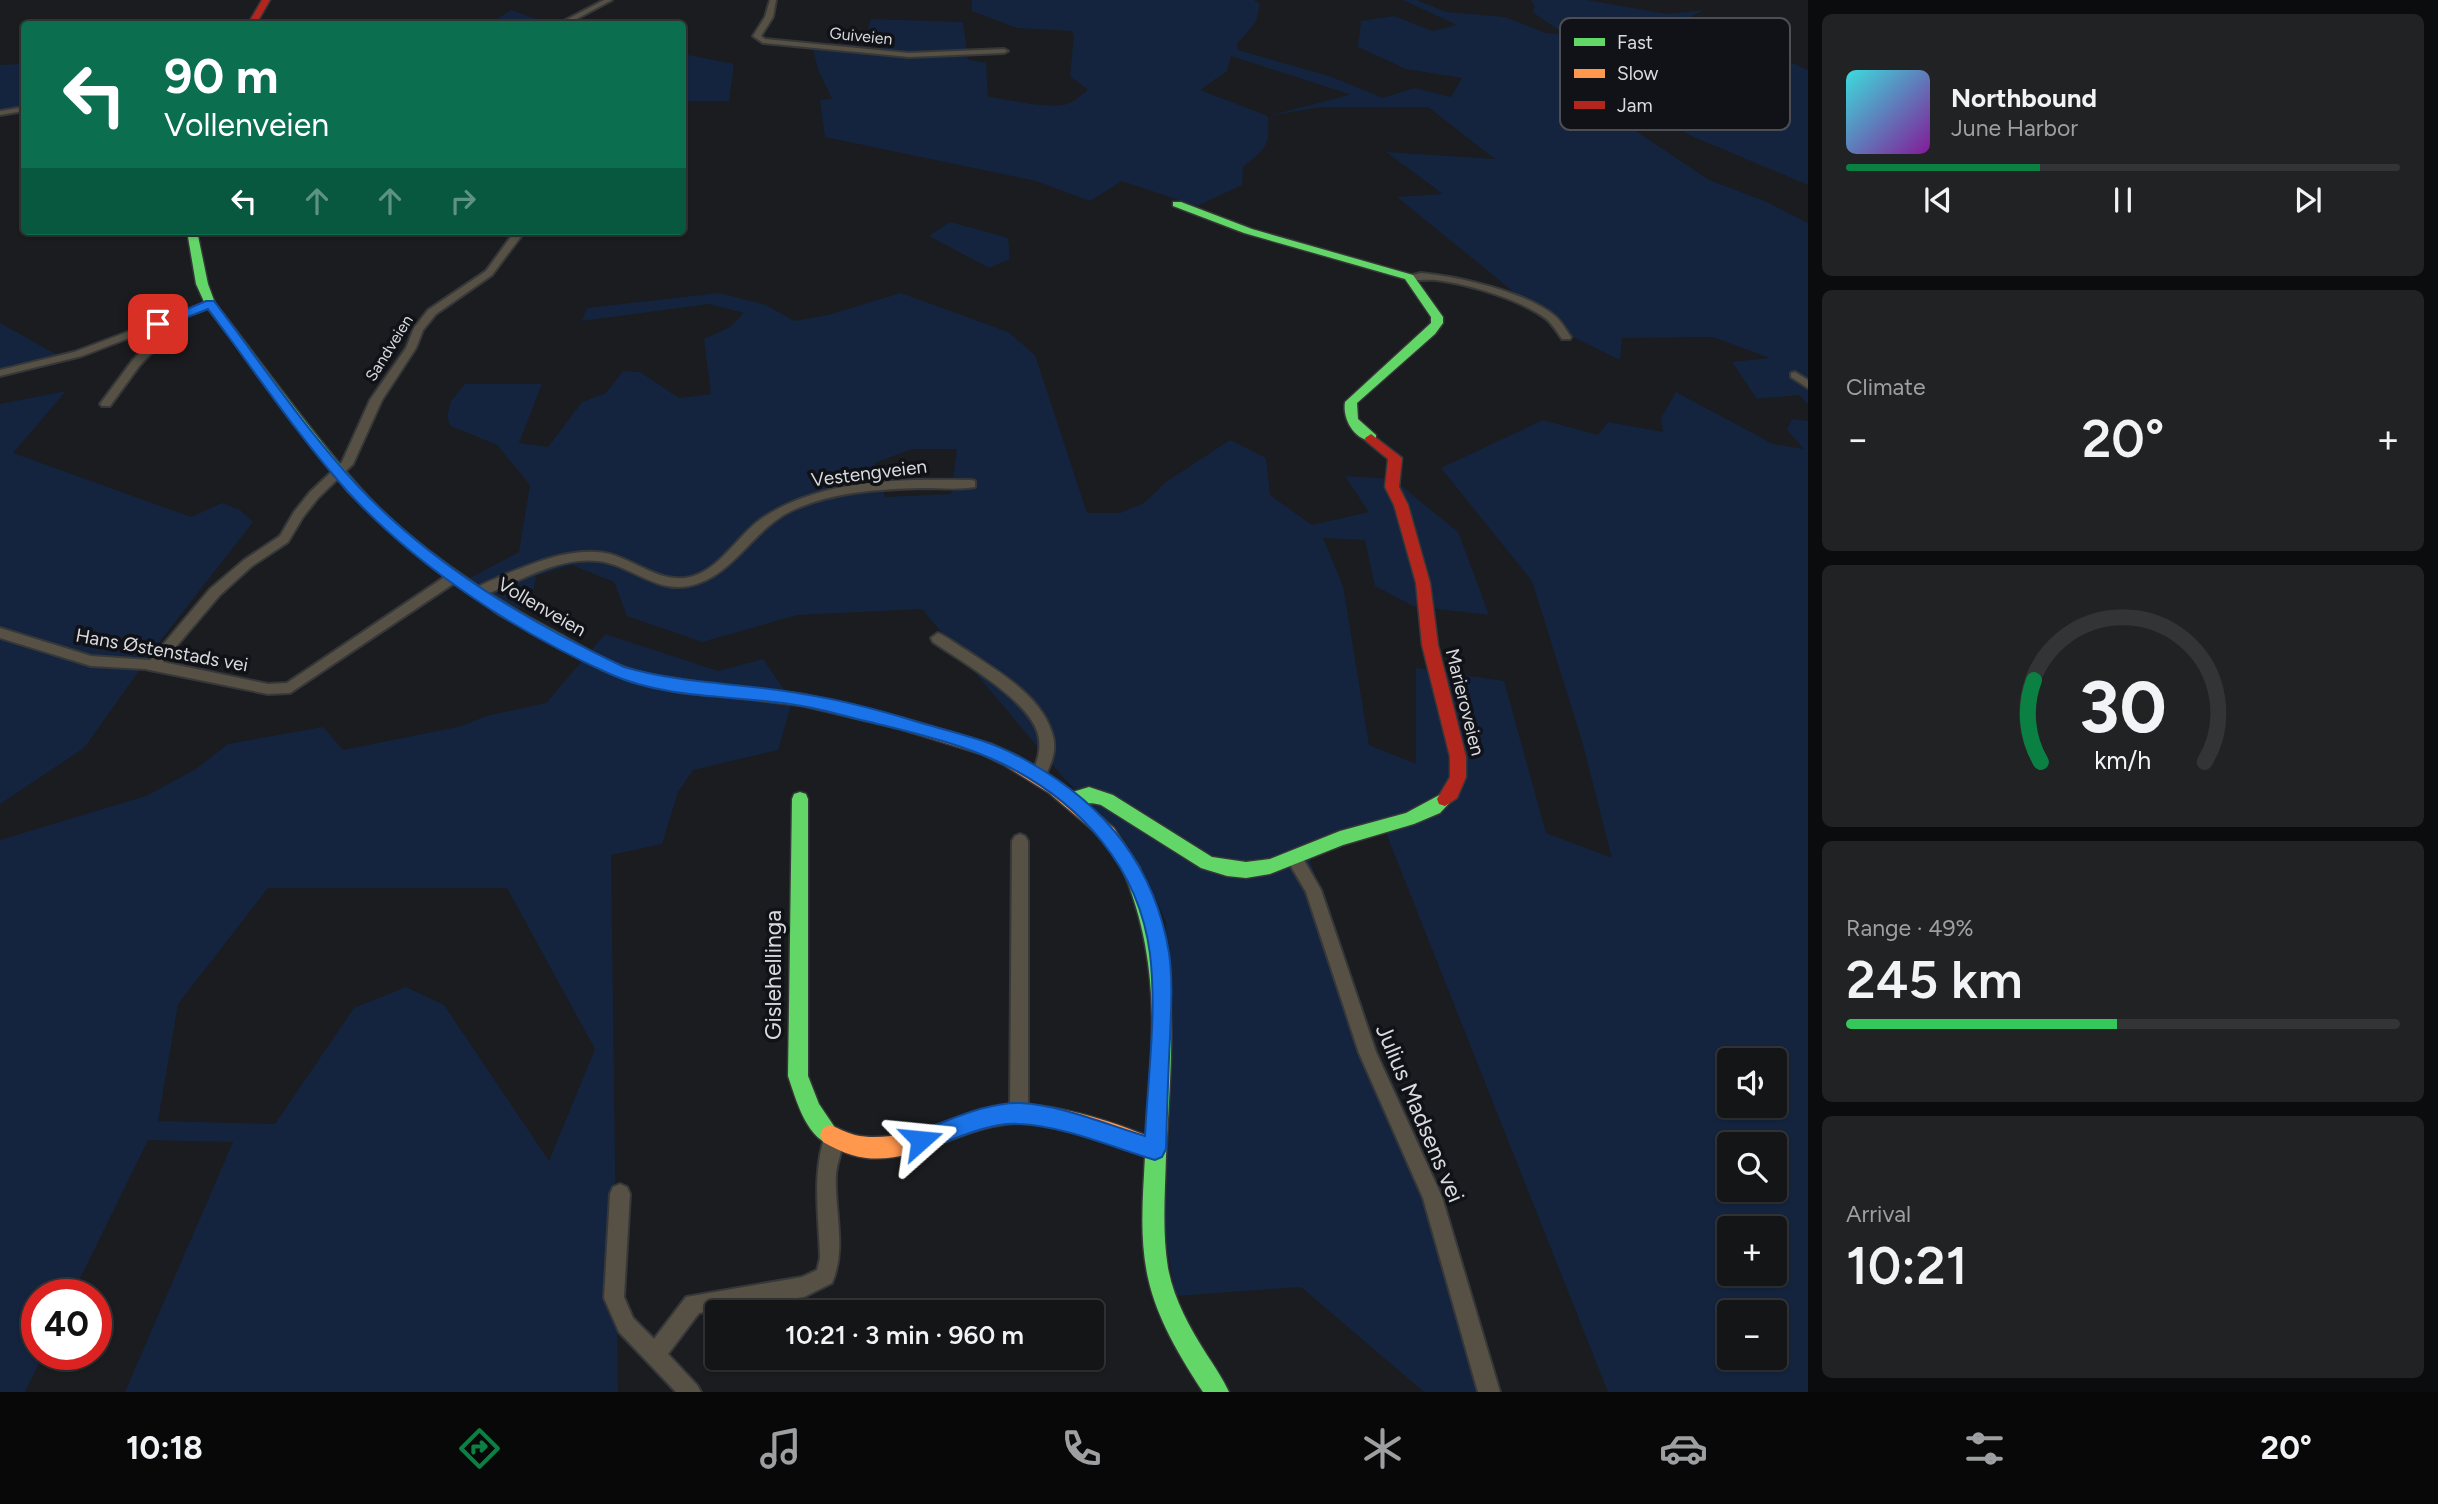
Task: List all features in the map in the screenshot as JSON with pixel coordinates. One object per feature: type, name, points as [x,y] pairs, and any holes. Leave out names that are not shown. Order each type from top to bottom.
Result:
[{"type":"street","points":[[254,21],[266,0]]},
{"type":"street","points":[[568,21],[608,0]]},
{"type":"street","name":"Guiveien","points":[[773,0],[769,16],[757,36],[763,41],[909,55],[1004,51]]},
{"type":"street","points":[[0,113],[21,110]]},
{"type":"street","points":[[1177,204],[1248,231],[1328,256],[1374,265],[1409,277],[1418,274],[1450,279],[1519,302],[1547,314],[1566,337]]},
{"type":"street","name":"Vollenveien","points":[[193,235],[202,284],[210,304],[340,473],[390,524],[476,593],[583,654],[632,676],[682,687],[781,696],[859,713],[986,749],[1038,776],[1072,799],[1108,833],[1127,859],[1142,888],[1153,920],[1160,961],[1153,1226],[1162,1290],[1192,1356],[1217,1392]]},
{"type":"street","name":"Sandveien","points":[[340,473],[347,464],[376,400],[411,348],[418,330],[432,312],[489,274],[517,235]]},
{"type":"street","name":"Marieroveien","points":[[1072,799],[1089,794],[1107,800],[1207,863],[1224,870],[1244,872],[1294,858],[1350,834],[1414,818],[1444,799],[1456,786],[1460,776],[1458,757],[1430,645],[1423,583],[1401,505],[1391,483],[1396,460],[1389,449],[1361,432],[1350,421],[1348,410],[1351,402],[1431,332],[1437,323],[1437,317],[1409,277]]},
{"type":"street","points":[[0,373],[78,354],[210,304]]},
{"type":"street","points":[[106,404],[136,363],[184,314]]},
{"type":"street","points":[[1795,375],[1808,385]]},
{"type":"street","points":[[153,665],[215,592],[248,563],[273,549],[284,539],[314,495],[340,473]]},
{"type":"street","name":"Vestengveien","points":[[476,593],[515,575],[587,556],[607,558],[644,574],[685,583],[707,577],[732,556],[754,531],[790,505],[820,495],[929,483],[971,484]]},
{"type":"street","name":"Hans Østenstads vei","points":[[0,633],[91,661],[153,665],[268,689],[290,688],[454,578]]},
{"type":"street","points":[[938,638],[1021,697],[1038,716],[1044,731],[1046,753],[1038,776]]},
{"type":"street","name":"Gislehellinga","points":[[800,799],[798,1076],[804,1101],[812,1117],[834,1138],[863,1148],[896,1148],[995,1116],[1019,1113],[1053,1119],[1155,1149]]},
{"type":"street","points":[[1019,1113],[1020,841]]},
{"type":"street","name":"Julius Madsens vei","points":[[1294,858],[1313,890],[1368,1054],[1432,1197],[1489,1392]]},
{"type":"street","points":[[655,1355],[693,1304],[804,1287],[825,1276],[830,1258],[827,1174],[834,1138]]},
{"type":"street","points":[[620,1194],[614,1298],[626,1325],[690,1392]]},
{"type":"shaded area","points":[[972,0],[1254,0],[1260,4],[1256,22],[1237,44],[1238,50],[1332,77],[1383,98],[1414,88],[1451,97],[1462,78],[1406,69],[1358,47],[1361,21],[1394,16],[1432,31],[1457,25],[1403,0],[1417,0],[1446,12],[1505,17],[1546,33],[1560,34],[1560,130],[1634,130],[1709,180],[1767,202],[1808,223],[1808,404],[1799,395],[1757,399],[1732,362],[1770,358],[1713,337],[1622,338],[1620,360],[1552,327],[1509,288],[1397,197],[1443,194],[1386,152],[1495,159],[1428,107],[1321,107],[1268,116],[1267,141],[1262,151],[1243,167],[1242,185],[1197,206],[1122,181],[1090,201],[1036,181],[825,137],[820,100],[832,99],[818,69],[812,46],[883,52],[884,36],[868,28],[871,19],[963,22],[968,60],[986,63],[988,97],[1052,106],[1072,102],[1088,90],[1070,76],[1074,36],[1072,31],[1017,28],[972,11]],"holes":[[[1231,56],[1349,95],[1268,116],[1200,90],[1227,71]]]},
{"type":"shaded area","points":[[1531,0],[1587,0],[1667,14],[1704,10],[1690,17],[1692,18],[1560,18],[1560,31],[1532,12],[1535,6]]},
{"type":"shaded area","points":[[511,10],[542,21],[494,21]]},
{"type":"shaded area","points":[[686,55],[734,64],[729,101],[686,101]]},
{"type":"shaded area","points":[[1790,62],[1808,70],[1808,185],[1681,130],[1790,130]]},
{"type":"shaded area","points":[[21,64],[21,107],[0,111],[0,65]]},
{"type":"shaded area","points":[[950,222],[1008,238],[1010,259],[989,268],[929,236]]},
{"type":"shaded area","points":[[719,293],[766,305],[794,321],[828,315],[901,293],[1008,332],[1035,355],[1087,513],[1120,513],[1144,503],[1166,482],[1230,440],[1266,458],[1270,495],[1312,525],[1369,512],[1345,476],[1393,479],[1458,532],[1489,615],[1413,606],[1375,586],[1365,540],[1323,538],[1343,586],[1369,745],[1416,764],[1416,668],[1504,681],[1546,833],[1612,858],[1582,741],[1532,581],[1441,468],[1543,420],[1598,435],[1608,422],[1663,432],[1661,418],[1676,392],[1773,444],[1804,449],[1787,430],[1792,419],[1808,421],[1808,1392],[1608,1392],[1384,828],[1309,857],[1379,1069],[1494,1392],[1424,1392],[1301,1287],[1176,1296],[1163,1227],[1168,1051],[1166,922],[1146,878],[1123,838],[1062,776],[922,609],[797,615],[702,642],[627,616],[614,582],[572,565],[536,576],[533,592],[517,611],[470,578],[519,552],[530,485],[497,445],[451,426],[447,417],[451,401],[465,384],[542,384],[519,443],[548,447],[582,402],[606,393],[623,371],[640,372],[679,398],[711,394],[704,339],[730,327],[744,313],[709,304],[582,321],[587,308]],"holes":[[[912,449],[957,449],[951,494],[885,497],[875,463]]]},
{"type":"shaded area","points":[[0,323],[63,358],[0,372]]},
{"type":"shaded area","points":[[66,391],[13,453],[191,517],[222,503],[240,510],[253,522],[158,644],[84,748],[0,804],[0,404]]},
{"type":"shaded area","points":[[605,634],[718,671],[763,659],[792,701],[778,750],[693,770],[678,792],[662,844],[611,855],[618,1392],[125,1392],[233,1142],[148,1140],[80,1279],[21,1279],[21,1370],[36,1370],[25,1392],[0,1392],[0,840],[146,796],[196,769],[228,744],[323,727],[343,750],[462,726],[486,716],[546,703]],"holes":[[[268,888],[507,888],[595,1049],[549,1161],[444,1005],[406,987],[354,1008],[275,1124],[158,1121],[178,1004]]]},
{"type":"traffic: fast","points":[[1177,204],[1248,231],[1409,277],[1437,317],[1437,323],[1431,332],[1351,402],[1350,414],[1354,423],[1371,438]]},
{"type":"traffic: fast","points":[[193,235],[202,284],[210,304],[353,489],[413,545],[504,611],[605,665],[632,676],[682,687],[712,690]]},
{"type":"traffic: fast","points":[[1072,799],[1089,794],[1107,800],[1207,863],[1246,870],[1270,866],[1340,838],[1408,819],[1434,808],[1445,799]]},
{"type":"traffic: fast","points":[[800,799],[798,1076],[811,1111],[830,1135]]},
{"type":"traffic: fast","points":[[1131,868],[1146,903],[1160,978],[1162,1056],[1155,1172],[1156,1266],[1163,1294],[1176,1324],[1217,1392]]},
{"type":"traffic: slow","points":[[712,690],[803,700],[900,723],[986,749],[1010,760],[1055,788],[1108,833],[1131,868]]},
{"type":"traffic: slow","points":[[830,1135],[853,1145],[876,1148],[898,1146],[986,1117],[1028,1114],[1084,1125],[1155,1149]]},
{"type":"traffic: jam","points":[[254,21],[266,0]]},
{"type":"traffic: jam","points":[[1371,438],[1395,458],[1392,487],[1401,505],[1423,583],[1430,645],[1458,757],[1458,777],[1451,793],[1445,799]]},
{"type":"route","points":[[158,324],[210,304],[343,478],[373,508],[414,545],[476,593],[583,654],[619,672],[650,681],[803,700],[900,723],[976,746],[1025,768],[1072,799],[1108,833],[1121,849],[1142,888],[1153,920],[1159,952],[1161,994],[1155,1149],[1053,1119],[1019,1113],[995,1116],[921,1140]]}]
